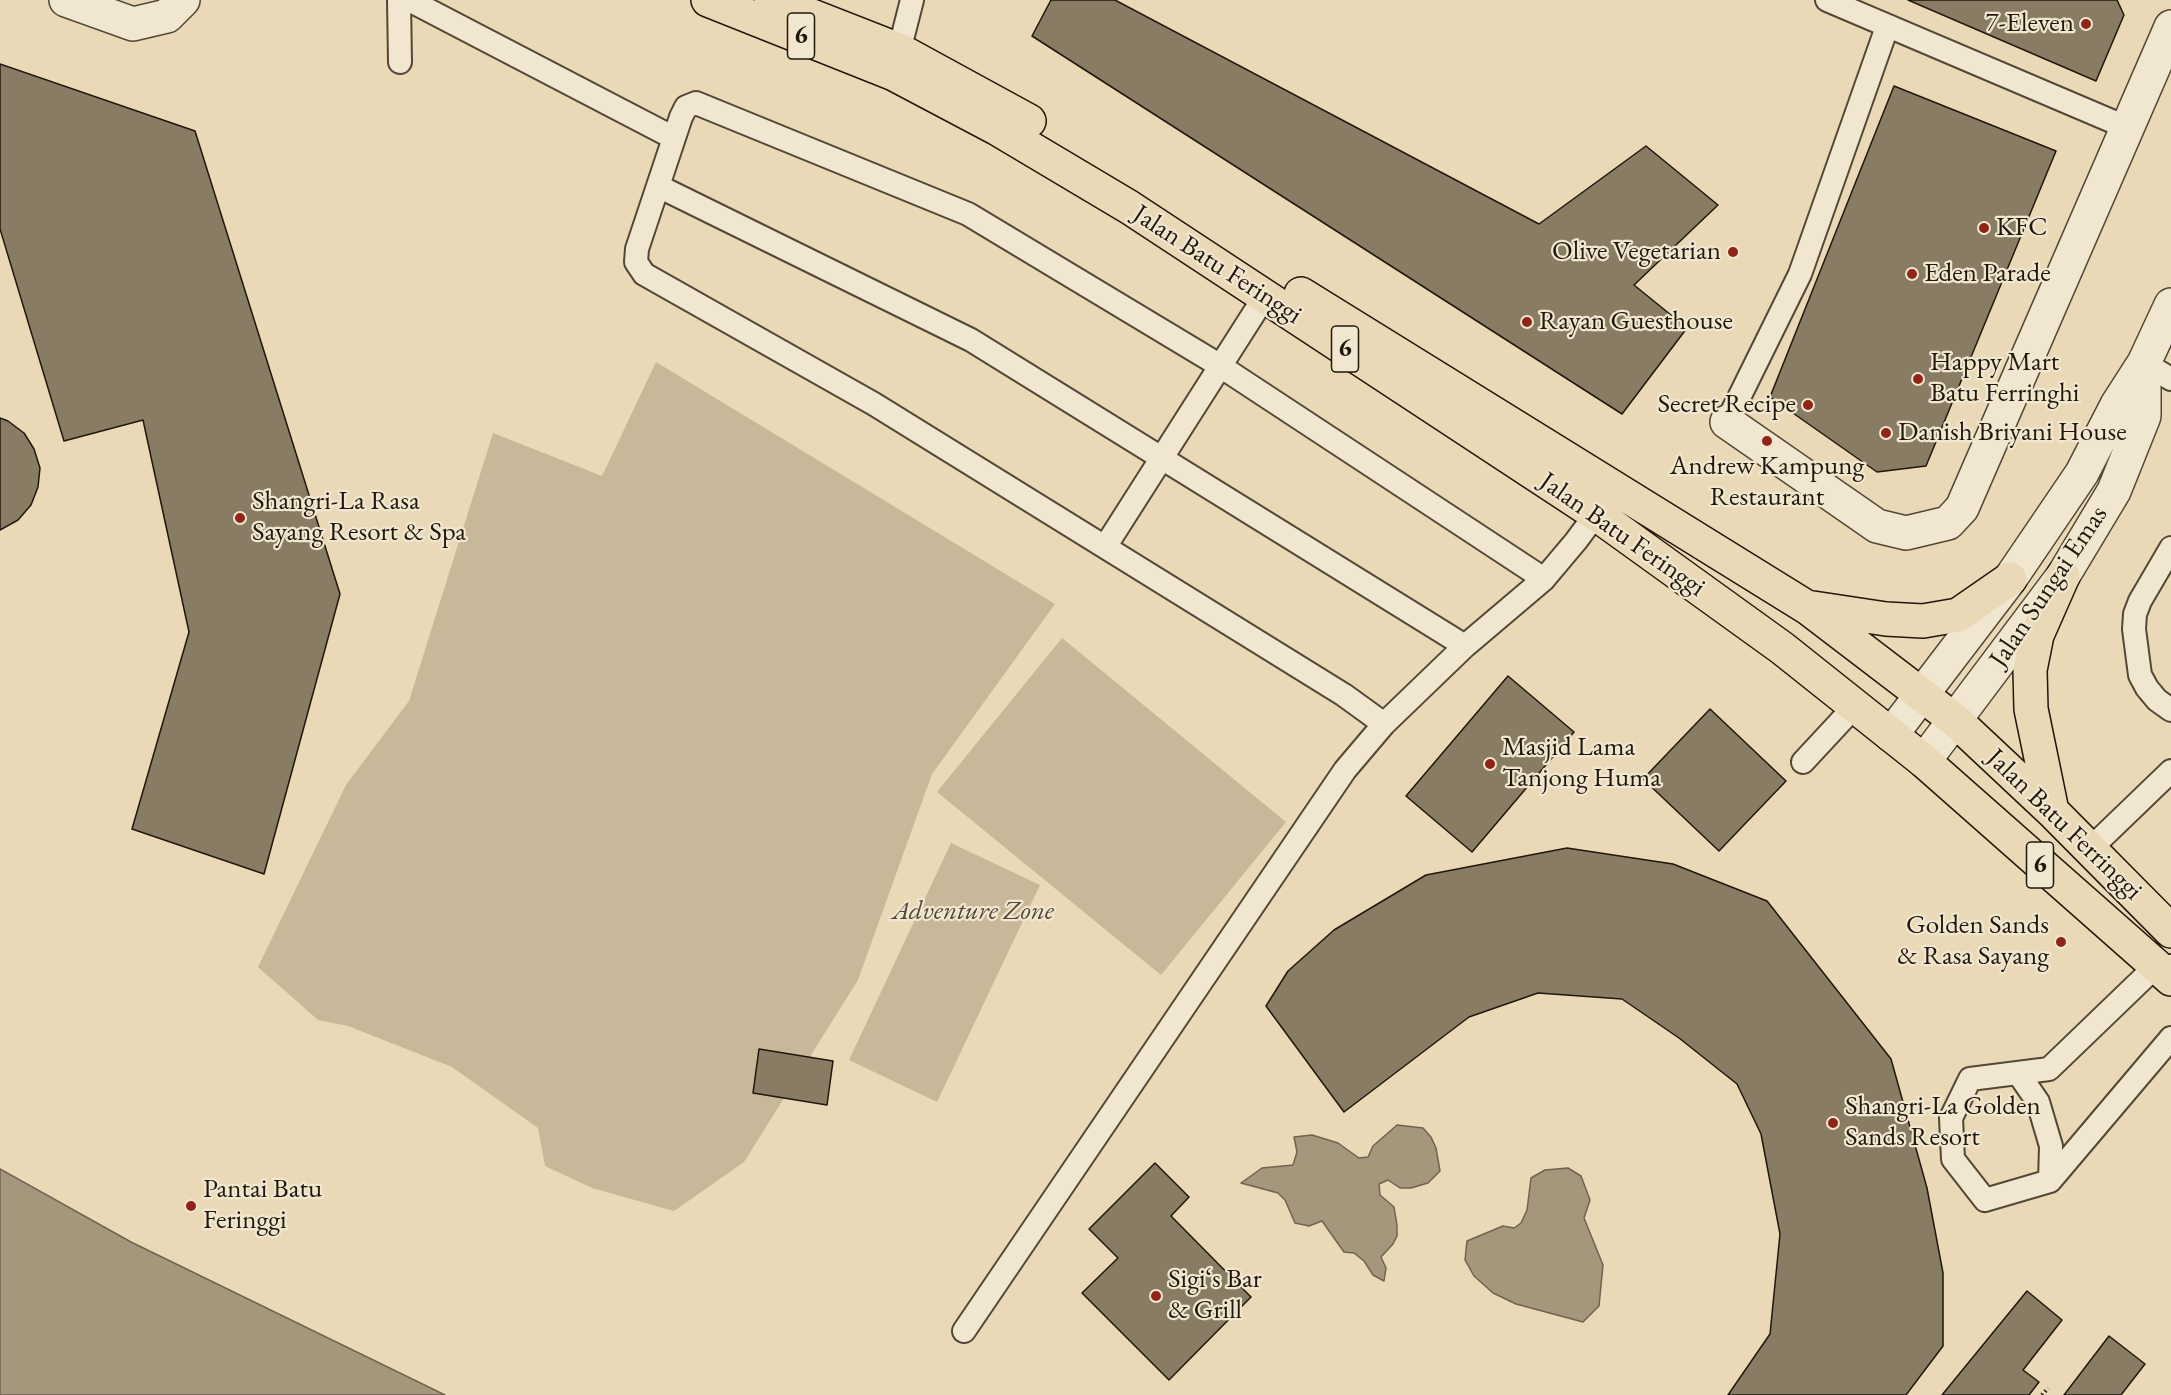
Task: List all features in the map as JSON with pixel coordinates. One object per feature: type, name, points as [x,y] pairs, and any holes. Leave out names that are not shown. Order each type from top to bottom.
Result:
[{"type":"main road","name":"Jalan Batu Feringgi","points":[[708,0],[896,62],[998,129],[1129,207],[1596,514],[1782,648],[1924,761]]},
{"type":"main road","name":"Jalan Batu Feringgi","points":[[771,0],[896,62],[1008,108],[1141,190],[1278,279],[1808,608],[1956,721]]},
{"type":"main road","points":[[2052,811],[2031,709],[2030,670],[2037,635],[2063,576]]},
{"type":"main road","points":[[1808,608],[1886,619],[1923,621],[1958,615],[2010,579]]},
{"type":"main road","name":"Jalan Batu Ferringgi","points":[[1956,721],[2052,811],[2171,931]]},
{"type":"main road","name":"Jalan Batu Ferringgi","points":[[1924,761],[2166,971]]},
{"type":"street","points":[[66,0],[133,24],[167,16],[183,0]]},
{"type":"street","points":[[1727,422],[1877,526],[1906,533],[1948,523],[1962,508],[2128,128],[2162,75],[2171,27]]},
{"type":"street","name":"Jalan Sungai Emas","points":[[1891,735],[2010,579],[2082,473],[2117,405],[2144,363],[2171,305]]},
{"type":"street","name":"Jalan Sungai Emas","points":[[1924,761],[2063,576],[2114,491],[2144,416],[2144,363]]},
{"type":"lane","points":[[399,0],[400,62]]},
{"type":"lane","points":[[409,0],[674,138]]},
{"type":"lane","points":[[896,62],[912,0]]},
{"type":"lane","points":[[1827,0],[2128,128]]},
{"type":"lane","points":[[1727,422],[1800,274],[1887,27]]},
{"type":"lane","points":[[1384,724],[1344,695],[874,404],[644,274],[636,262],[637,249],[686,107],[696,103],[968,214],[1222,367],[1544,579]]},
{"type":"lane","points":[[658,186],[971,340],[1465,646]]},
{"type":"lane","points":[[1105,547],[1266,296]]},
{"type":"lane","points":[[2144,363],[2171,379]]},
{"type":"lane","points":[[964,1331],[1338,779],[1384,724],[1465,646],[1544,579],[1596,514]]},
{"type":"lane","points":[[2171,548],[2140,601],[2135,614],[2134,629],[2140,675],[2157,700],[2171,710]]},
{"type":"lane","points":[[1803,762],[1855,706]]},
{"type":"lane","points":[[2090,849],[2171,771]]},
{"type":"lane","points":[[2166,971],[2049,1069],[1970,1079],[1951,1118],[1953,1159],[1985,1200],[2050,1181],[2171,1038]]},
{"type":"lane","points":[[2018,1073],[2038,1102],[2050,1146],[2050,1181]]},
{"type":"path","points":[[2042,1395],[2048,1388]]},
{"type":"green space","points":[[656,362],[1055,604],[932,774],[858,980],[744,1162],[674,1211],[592,1188],[545,1166],[538,1128],[452,1067],[348,1026],[318,1020],[258,967],[346,785],[409,701],[493,433],[602,476]]},
{"type":"green space","points":[[1062,638],[1286,822],[1161,975],[937,792]]},
{"type":"green space","name":"Adventure Zone","points":[[951,843],[1040,885],[937,1102],[849,1060]]},
{"type":"shaded area","points":[[1397,1125],[1423,1128],[1431,1137],[1436,1148],[1440,1171],[1428,1183],[1411,1188],[1400,1188],[1388,1180],[1379,1184],[1380,1195],[1394,1207],[1397,1225],[1397,1236],[1393,1244],[1381,1257],[1386,1268],[1384,1281],[1373,1275],[1364,1261],[1354,1253],[1344,1252],[1322,1221],[1309,1226],[1295,1223],[1285,1200],[1278,1193],[1241,1183],[1262,1168],[1293,1165],[1297,1152],[1294,1137],[1312,1135],[1338,1143],[1359,1158],[1368,1157],[1373,1146]]},
{"type":"shaded area","points":[[1568,1168],[1581,1176],[1590,1200],[1584,1218],[1603,1265],[1599,1306],[1583,1322],[1516,1304],[1493,1293],[1474,1276],[1465,1260],[1467,1241],[1503,1226],[1514,1228],[1521,1223],[1527,1210],[1531,1178],[1545,1170]]},
{"type":"shaded area","points":[[0,1169],[131,1242],[445,1395],[0,1395]]},
{"type":"building","points":[[1051,0],[1115,0],[1539,224],[1646,146],[1718,205],[1634,285],[1687,328],[1622,414],[1032,36]]},
{"type":"building","points":[[1908,0],[2117,0],[2124,15],[2096,81]]},
{"type":"building","name":"Shangri-La Rasa Sayang Resort & Spa","points":[[0,64],[195,131],[340,594],[264,874],[132,829],[189,632],[143,420],[64,441],[0,229]]},
{"type":"building","name":"Eden Parade","points":[[1894,86],[2056,151],[1926,466],[1877,472],[1770,397]]},
{"type":"building","points":[[0,418],[24,433],[34,449],[40,468],[38,487],[31,505],[18,520],[0,530]]},
{"type":"building","name":"Masjid Lama Tanjong Huma","points":[[1508,676],[1574,732],[1472,852],[1406,796]]},
{"type":"building","points":[[1710,709],[1786,781],[1719,851],[1643,779]]},
{"type":"building","name":"Shangri-La Golden Sands Resort","points":[[1567,848],[1673,864],[1767,901],[1891,1059],[1927,1188],[1943,1273],[1943,1346],[1906,1395],[1728,1395],[1770,1334],[1780,1234],[1761,1134],[1737,1084],[1679,1038],[1622,999],[1538,993],[1469,1017],[1344,1112],[1266,1006],[1288,971],[1334,930],[1426,875]]},
{"type":"building","points":[[759,1049],[833,1061],[827,1105],[753,1093]]},
{"type":"building","points":[[1155,1163],[1189,1197],[1171,1216],[1251,1297],[1169,1380],[1082,1293],[1118,1258],[1089,1229]]},
{"type":"building","points":[[2027,1291],[2062,1320],[2023,1370],[2039,1382],[2029,1395],[1942,1395]]},
{"type":"building","points":[[2109,1336],[2145,1364],[2121,1395],[2064,1395]]},
{"type":"place","name":"7-Eleven","points":[[2086,24]]},
{"type":"place","name":"KFC","points":[[1984,228]]},
{"type":"place","name":"Olive Vegetarian","points":[[1733,252]]},
{"type":"place","name":"Eden Parade","points":[[1912,274]]},
{"type":"place","name":"Rayan Guesthouse","points":[[1527,322]]},
{"type":"place","name":"Happy Mart Batu Ferringhi","points":[[1918,379]]},
{"type":"place","name":"Secret Recipe","points":[[1808,405]]},
{"type":"place","name":"Danish Briyani House","points":[[1886,433]]},
{"type":"place","name":"Andrew Kampung Restaurant","points":[[1767,441]]},
{"type":"place","name":"Shangri-La Rasa Sayang Resort & Spa","points":[[240,518]]},
{"type":"place","name":"Masjid Lama Tanjong Huma","points":[[1490,764]]},
{"type":"place","name":"Golden Sands & Rasa Sayang","points":[[2061,942]]},
{"type":"place","name":"Shangri-La Golden Sands Resort","points":[[1833,1123]]},
{"type":"place","name":"Pantai Batu Feringgi","points":[[191,1206]]},
{"type":"place","name":"Sigi‘s Bar & Grill","points":[[1156,1296]]}]
